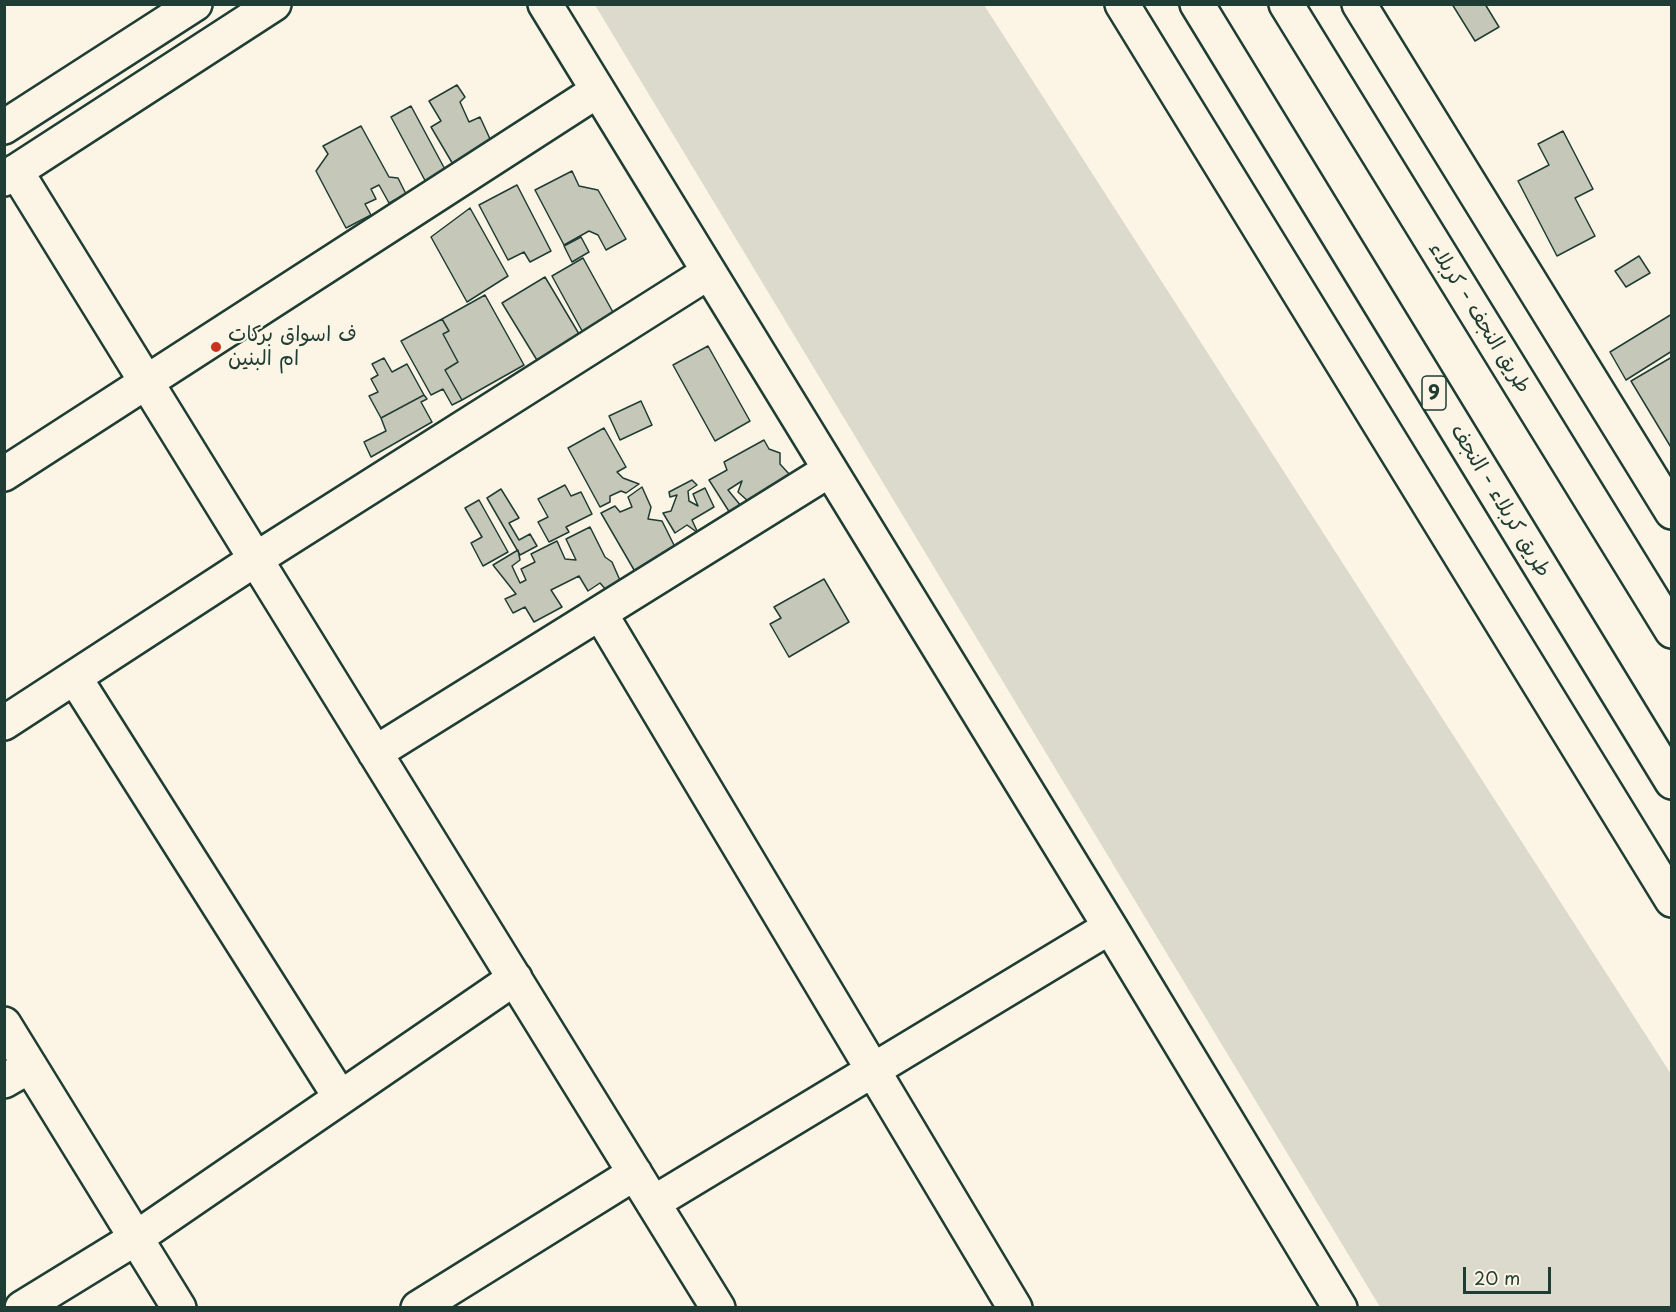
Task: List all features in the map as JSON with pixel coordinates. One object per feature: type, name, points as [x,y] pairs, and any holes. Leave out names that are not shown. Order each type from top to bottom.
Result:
[{"type":"main road","points":[[5,127],[195,4]]},
{"type":"main road","points":[[274,4],[10,175],[146,382],[718,1308]]},
{"type":"main road","points":[[545,4],[828,471],[1110,927],[1340,1308]]},
{"type":"main road","points":[[1122,4],[1671,900]]},
{"type":"main road","name":"طريق کربلاء - النجف","points":[[1197,4],[1671,782]]},
{"type":"main road","name":"طريق النجف - کربلاء","points":[[1286,4],[1671,631]]},
{"type":"main road","points":[[1359,4],[1671,512]]},
{"type":"main road","points":[[4,474],[597,91]]},
{"type":"main road","points":[[4,723],[256,559],[709,272]]},
{"type":"main road","points":[[375,753],[828,471]]},
{"type":"main road","points":[[600,613],[1015,1308]]},
{"type":"main road","points":[[75,678],[340,1097]]},
{"type":"main road","points":[[653,1203],[1110,927]]},
{"type":"main road","points":[[22,1308],[136,1238],[515,978]]},
{"type":"main road","points":[[4,1024],[17,1073],[136,1238],[178,1308]]},
{"type":"main road","points":[[418,1308],[635,1173]]},
{"type":"shaded area","points":[[595,5],[984,5],[1671,1074],[1671,1307],[1380,1307]]},
{"type":"building","points":[[1452,4],[1485,4],[1499,27],[1475,41]]},
{"type":"building","points":[[457,85],[465,97],[460,102],[469,122],[480,117],[491,141],[454,166],[431,127],[441,121],[429,101]]},
{"type":"building","points":[[411,106],[448,175],[428,186],[391,117]]},
{"type":"building","points":[[361,126],[389,177],[398,178],[406,194],[389,203],[379,185],[371,189],[376,199],[365,204],[371,215],[346,228],[316,171],[328,154],[323,146]]},
{"type":"building","points":[[1563,131],[1593,189],[1575,198],[1595,236],[1557,256],[1518,181],[1549,165],[1538,144]]},
{"type":"building","points":[[572,171],[579,186],[598,190],[626,239],[606,250],[598,235],[589,231],[564,245],[535,190]]},
{"type":"building","points":[[517,185],[551,251],[530,262],[524,252],[508,260],[479,205]]},
{"type":"building","points":[[470,208],[508,276],[467,302],[431,237]]},
{"type":"building","points":[[581,237],[589,252],[572,262],[564,246]]},
{"type":"building","points":[[1639,256],[1650,273],[1626,287],[1615,271]]},
{"type":"building","points":[[583,258],[614,314],[587,340],[552,276]]},
{"type":"building","points":[[545,277],[585,344],[543,370],[502,303]]},
{"type":"building","points":[[485,295],[524,365],[462,400],[445,370],[458,362],[443,334],[449,331],[442,319]]},
{"type":"building","points":[[1672,314],[1672,351],[1626,380],[1610,352]]},
{"type":"building","points":[[442,319],[449,331],[443,334],[458,362],[445,370],[462,400],[452,405],[443,389],[431,395],[401,341]]},
{"type":"building","points":[[708,346],[750,421],[715,441],[673,365]]},
{"type":"building","points":[[1672,357],[1672,449],[1631,381]]},
{"type":"building","points":[[384,358],[392,372],[407,364],[424,395],[381,418],[369,396],[378,392],[371,379],[378,375],[372,364]]},
{"type":"building","points":[[424,395],[427,399],[421,402],[432,422],[371,457],[364,442],[386,431],[381,418]]},
{"type":"building","points":[[641,401],[652,425],[620,440],[609,416]]},
{"type":"building","points":[[604,428],[626,467],[617,472],[623,478],[639,484],[626,493],[621,491],[610,496],[610,502],[600,507],[568,448]]},
{"type":"building","points":[[764,440],[769,449],[780,453],[780,464],[790,475],[749,502],[738,492],[742,481],[728,490],[741,506],[730,513],[709,480],[727,470],[724,462]]},
{"type":"building","points":[[692,480],[697,485],[688,491],[689,501],[698,506],[693,494],[705,488],[714,507],[692,520],[698,533],[687,525],[675,533],[663,513],[671,511],[677,495],[670,497],[669,492]]},
{"type":"building","points":[[565,485],[571,496],[581,492],[592,514],[566,527],[569,532],[549,542],[538,522],[548,517],[538,499]]},
{"type":"building","points":[[642,487],[651,507],[648,519],[662,521],[678,553],[637,575],[601,513],[615,506],[620,512],[632,507],[628,497]]},
{"type":"building","points":[[501,489],[519,518],[509,523],[519,540],[530,534],[537,546],[520,555],[487,498]]},
{"type":"building","points":[[479,500],[508,552],[483,566],[471,543],[482,537],[465,508]]},
{"type":"building","points":[[590,527],[605,557],[612,562],[622,585],[607,591],[600,583],[588,591],[579,576],[551,590],[562,607],[534,622],[525,607],[513,613],[505,599],[516,594],[493,565],[518,550],[520,560],[512,566],[520,583],[526,580],[521,569],[535,562],[531,554],[557,541],[565,559],[576,560],[566,539]]},
{"type":"building","points":[[824,579],[849,622],[789,657],[770,624],[781,618],[774,607]]},
{"type":"place","name":"ف اسواق بركات ام البنين","points":[[216,347]]}]
